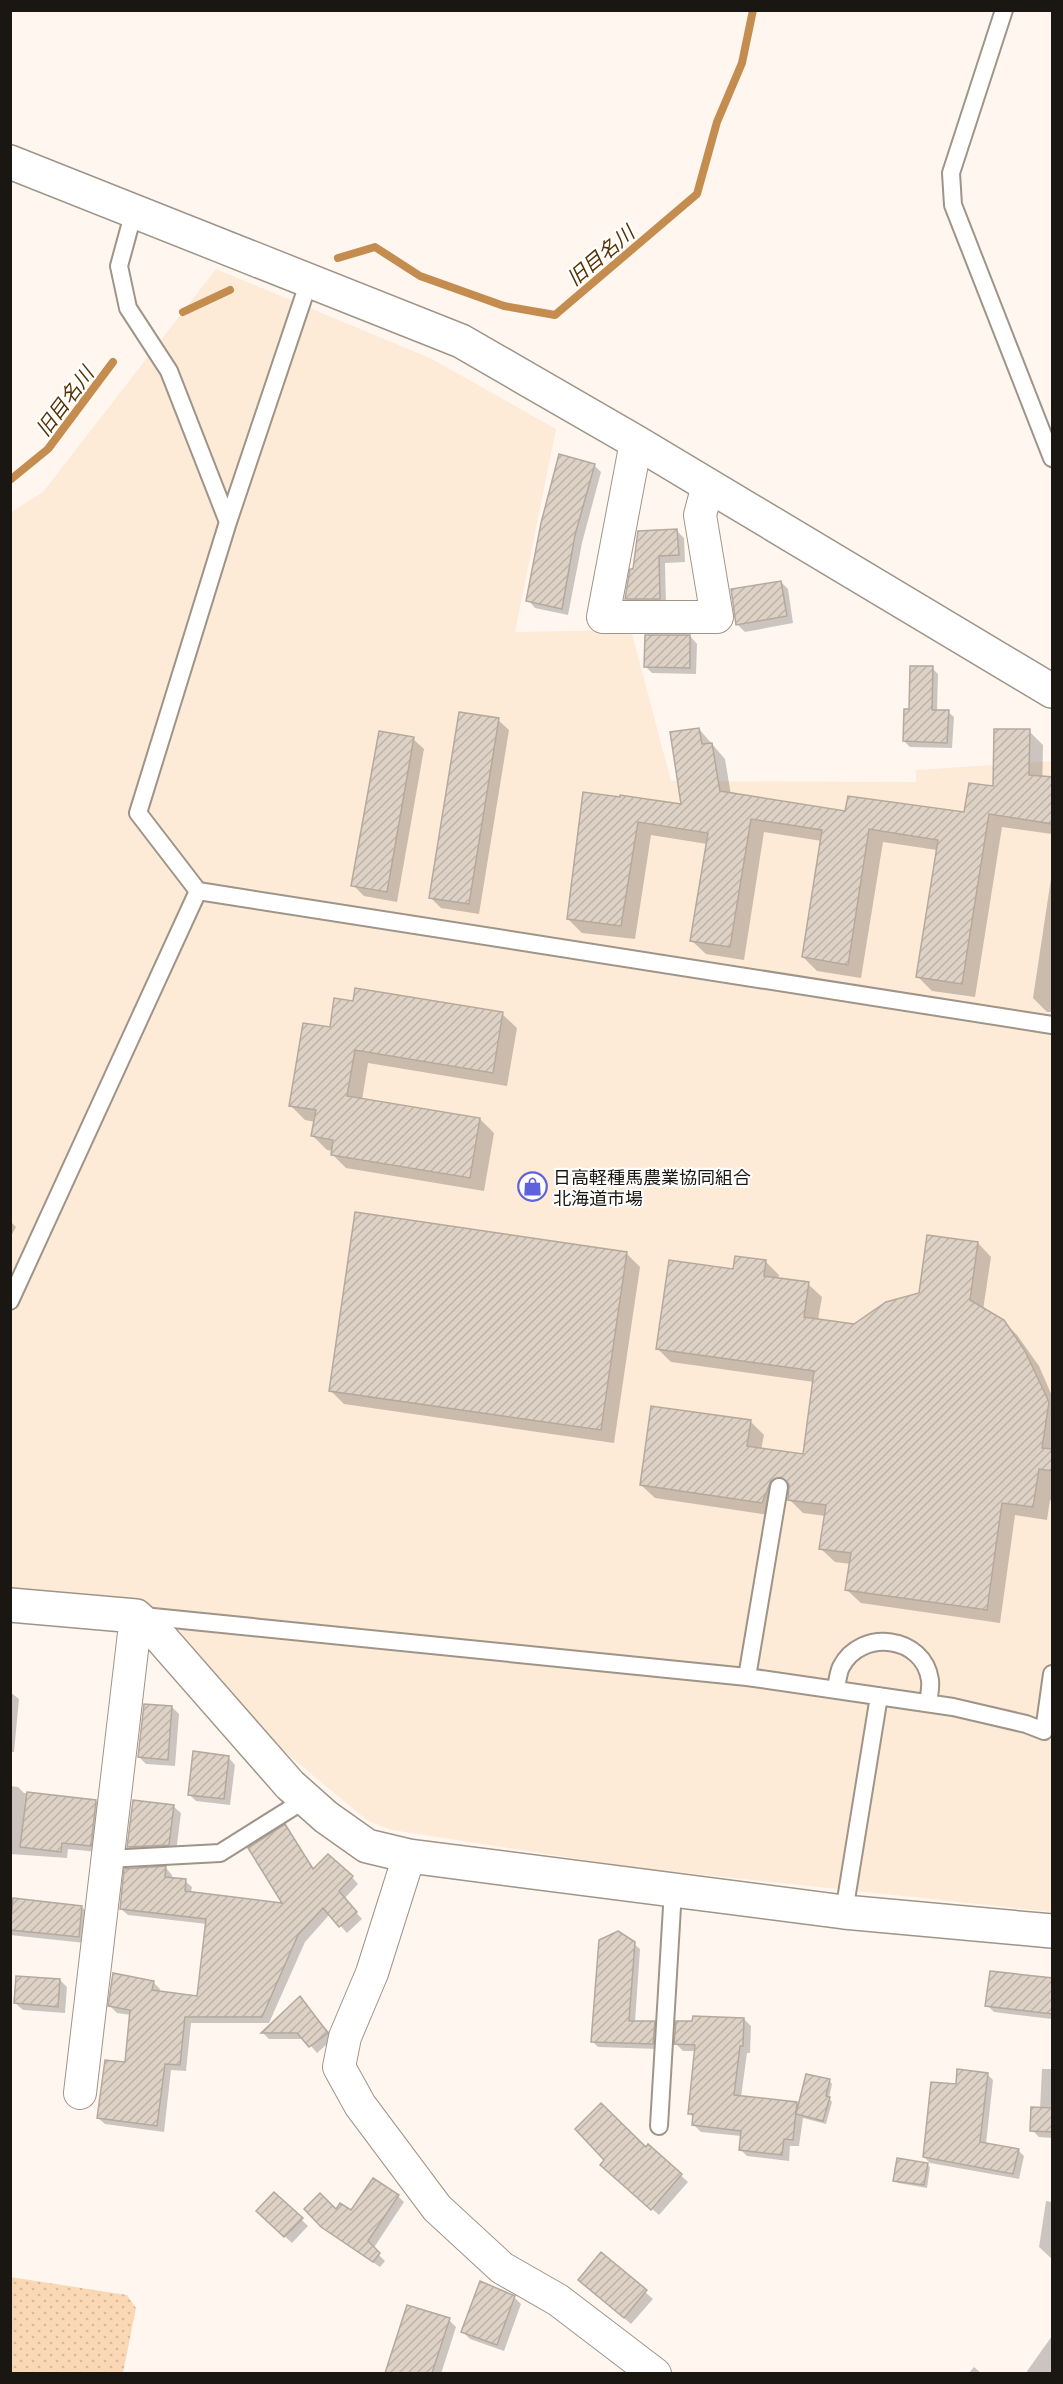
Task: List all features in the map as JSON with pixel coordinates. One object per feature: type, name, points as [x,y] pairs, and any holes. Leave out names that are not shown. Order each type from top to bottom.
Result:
[{"type":"street","points":[[10,162],[461,341],[636,442],[1053,691]]},
{"type":"street","points":[[636,442],[603,617],[717,617],[700,515],[708,485]]},
{"type":"street","points":[[10,1605],[136,1616],[162,1639],[290,1785],[367,1846],[409,1856],[844,1912],[1053,1931]]},
{"type":"street","points":[[80,2093],[136,1616]]},
{"type":"street","points":[[409,1856],[372,1973],[345,2037],[339,2067],[360,2104],[438,2208],[502,2268],[558,2300],[655,2373]]},
{"type":"lane","points":[[1004,10],[951,173],[953,205],[1053,458]]},
{"type":"lane","points":[[134,212],[119,266],[128,308],[169,371],[228,522]]},
{"type":"lane","points":[[309,281],[228,522],[138,813],[198,891],[1053,1026]]},
{"type":"lane","points":[[10,1301],[198,891]]},
{"type":"lane","points":[[747,1677],[779,1487]]},
{"type":"lane","points":[[136,1616],[747,1677],[928,1703],[1026,1724],[1044,1731],[1053,1674]]},
{"type":"lane","points":[[836,1690],[841,1667],[856,1649],[879,1640],[902,1644],[921,1658],[930,1680],[928,1703]]},
{"type":"lane","points":[[844,1912],[879,1696]]},
{"type":"lane","points":[[107,1858],[220,1853],[306,1799]]},
{"type":"lane","points":[[659,2126],[673,1890]]},
{"type":"shaded area","name":"日高軽種馬農業協同組合 北海道市場","points":[[216,269],[430,358],[556,429],[515,632],[631,630],[671,781],[916,782],[916,770],[1052,761],[1052,1912],[631,1867],[392,1830],[368,1821],[257,1729],[163,1610],[11,1592],[11,512],[43,492]]},
{"type":"shaded area","points":[[10,2277],[127,2295],[136,2308],[123,2373],[11,2373]]},
{"type":"building","points":[[559,454],[595,464],[575,535],[562,609],[526,601],[541,523]]},
{"type":"building","points":[[677,529],[679,555],[659,556],[660,599],[625,599],[630,569],[633,569],[638,531]]},
{"type":"building","points":[[781,581],[787,616],[736,625],[731,589]]},
{"type":"building","points":[[645,635],[690,635],[690,668],[644,667]]},
{"type":"building","points":[[910,666],[933,666],[932,710],[949,710],[947,743],[903,741],[904,709],[909,709]]},
{"type":"building","points":[[459,712],[499,718],[469,904],[429,898]]},
{"type":"building","points":[[699,728],[702,744],[712,743],[720,791],[845,811],[848,796],[964,812],[969,783],[993,786],[994,729],[1030,729],[1029,775],[1053,777],[1053,824],[989,814],[962,984],[916,977],[938,840],[869,829],[848,965],[802,957],[822,830],[751,819],[730,947],[690,941],[708,833],[638,822],[621,926],[567,919],[583,792],[681,804],[670,732]]},
{"type":"building","points":[[379,731],[414,737],[387,892],[351,886]]},
{"type":"building","points":[[355,988],[503,1012],[493,1073],[355,1050],[347,1096],[480,1118],[470,1178],[331,1155],[333,1140],[311,1136],[316,1110],[289,1106],[303,1023],[330,1027],[334,998],[353,1001]]},
{"type":"building","points":[[355,1212],[627,1252],[601,1430],[329,1391]]},
{"type":"building","points":[[927,1235],[978,1242],[970,1300],[1004,1320],[1025,1351],[1049,1402],[1042,1448],[1053,1449],[1053,1471],[1039,1469],[1033,1507],[1002,1503],[987,1610],[845,1590],[851,1553],[819,1549],[826,1505],[788,1500],[789,1484],[781,1477],[771,1481],[762,1503],[640,1485],[651,1406],[751,1420],[747,1446],[803,1454],[814,1371],[656,1349],[669,1260],[733,1269],[735,1256],[766,1260],[764,1276],[809,1282],[804,1317],[854,1324],[886,1302],[919,1293]]},
{"type":"building","points":[[144,1704],[172,1706],[168,1760],[138,1757]]},
{"type":"building","points":[[193,1751],[229,1756],[224,1799],[188,1795]]},
{"type":"building","points":[[27,1792],[96,1800],[91,1846],[62,1843],[61,1852],[20,1847]]},
{"type":"building","points":[[133,1800],[174,1805],[169,1845],[127,1847]]},
{"type":"building","points":[[285,1824],[313,1869],[328,1854],[353,1876],[339,1891],[357,1912],[339,1927],[323,1908],[298,1935],[262,2017],[185,2017],[180,2065],[165,2064],[157,2126],[97,2118],[105,2060],[125,2062],[130,2010],[108,2006],[113,1973],[154,1981],[152,1990],[197,1996],[206,1919],[120,1909],[124,1869],[166,1866],[165,1877],[186,1879],[185,1891],[282,1903],[248,1848]]},
{"type":"building","points":[[13,1898],[82,1906],[79,1937],[10,1930]]},
{"type":"building","points":[[618,1931],[635,1942],[629,2021],[655,2021],[653,2044],[591,2042],[599,1940]]},
{"type":"building","points":[[990,1971],[1053,1978],[1053,2014],[985,2006]]},
{"type":"building","points":[[16,1976],[60,1979],[58,2007],[14,2003]]},
{"type":"building","points":[[300,1996],[328,2033],[309,2047],[297,2033],[261,2033]]},
{"type":"building","points":[[693,2016],[744,2018],[743,2046],[740,2046],[734,2095],[797,2102],[793,2140],[784,2139],[782,2155],[739,2150],[741,2131],[692,2125],[693,2114],[688,2114],[695,2045],[674,2044],[676,2021],[692,2021]]},
{"type":"building","points":[[957,2069],[988,2073],[980,2142],[1019,2149],[1013,2174],[923,2157],[931,2082],[956,2084]]},
{"type":"building","points":[[806,2074],[830,2079],[826,2096],[830,2097],[823,2121],[796,2114]]},
{"type":"building","points":[[601,2103],[646,2147],[648,2144],[682,2174],[651,2210],[600,2165],[604,2160],[575,2129]]},
{"type":"building","points":[[1031,2107],[1053,2108],[1053,2132],[1030,2131]]},
{"type":"building","points":[[897,2158],[928,2163],[924,2185],[893,2181]]},
{"type":"building","points":[[373,2178],[399,2195],[368,2241],[380,2253],[373,2262],[321,2227],[304,2209],[320,2193],[336,2209],[340,2203],[351,2210]]},
{"type":"building","points":[[274,2192],[303,2218],[284,2237],[256,2211]]},
{"type":"building","points":[[601,2252],[647,2290],[624,2318],[578,2280]]},
{"type":"building","points":[[480,2281],[515,2296],[497,2345],[461,2332]]},
{"type":"building","points":[[407,2305],[450,2318],[432,2373],[385,2373]]},
{"type":"waterway","name":"旧目名川","points":[[338,258],[375,247],[420,276],[504,306],[555,315],[697,194],[717,122],[742,63],[753,10]]},
{"type":"waterway","name":"旧目名川","points":[[183,312],[230,290]]},
{"type":"waterway","name":"旧目名川","points":[[10,480],[48,449],[113,362]]},
{"type":"place","name":"日高軽種馬農業協同組合 北海道市場","points":[[532,1187]]}]
